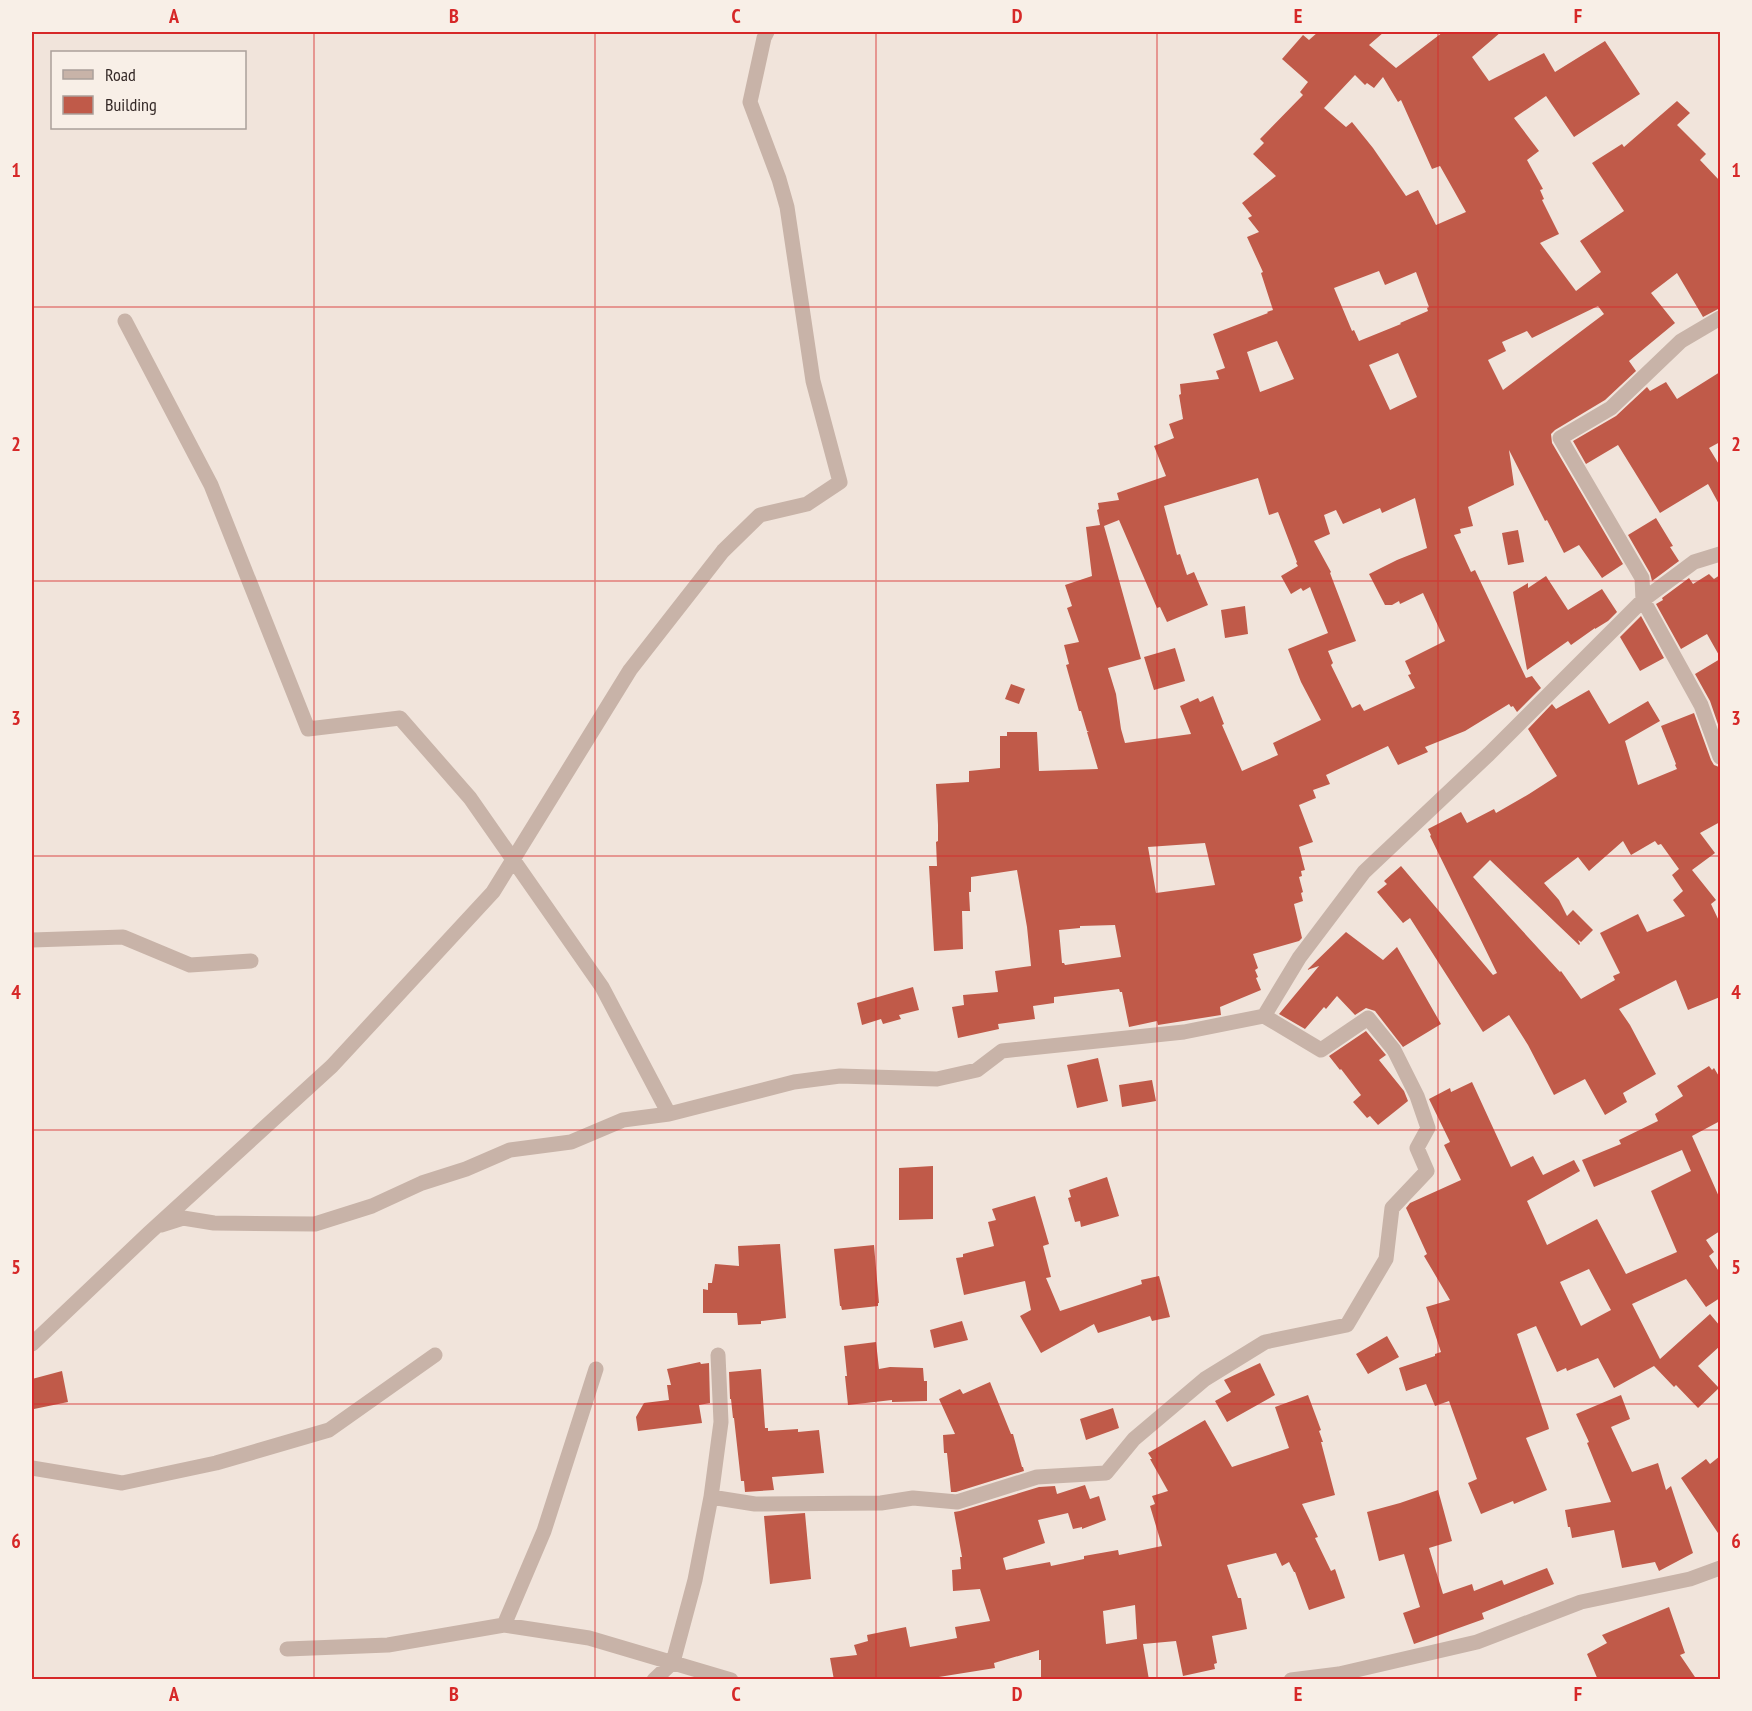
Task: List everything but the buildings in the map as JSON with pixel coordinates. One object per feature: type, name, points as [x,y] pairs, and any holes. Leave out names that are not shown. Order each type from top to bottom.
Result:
[{"type":"street","points":[[32,1344],[155,1227],[332,1066],[493,892],[630,670],[723,551],[760,515],[807,504],[840,482],[813,381],[788,207],[750,102],[767,32]]},
{"type":"street","points":[[1720,318],[1681,341],[1611,408],[1560,438],[1642,578],[1643,600],[1701,705],[1720,757]]},
{"type":"street","points":[[125,321],[211,484],[308,729],[400,718],[470,798],[603,987],[669,1114]]},
{"type":"street","points":[[1264,1016],[1299,958],[1364,872],[1489,754],[1643,600],[1694,562],[1720,554]]},
{"type":"street","points":[[32,940],[123,937],[190,965],[251,961]]},
{"type":"street","points":[[155,1227],[183,1218],[214,1223],[315,1224],[372,1206],[422,1183],[466,1169],[510,1150],[571,1142],[623,1120],[669,1114],[794,1082],[840,1076],[937,1079],[977,1070],[1002,1051],[1184,1032],[1264,1016],[1321,1050],[1368,1018],[1394,1050],[1417,1096],[1428,1128],[1417,1148],[1427,1171],[1392,1208],[1386,1259],[1347,1325],[1265,1342],[1205,1379],[1134,1439],[1106,1473],[1037,1478],[957,1502],[913,1498],[881,1503],[755,1504],[711,1497]]},
{"type":"street","points":[[32,1468],[122,1483],[216,1463],[329,1430],[435,1355]]},
{"type":"street","points":[[654,1680],[673,1662],[695,1580],[711,1497],[721,1422],[718,1355]]},
{"type":"street","points":[[504,1625],[544,1531],[596,1369]]},
{"type":"street","points":[[1291,1680],[1339,1674],[1477,1642],[1581,1602],[1690,1579],[1720,1568]]},
{"type":"street","points":[[287,1649],[388,1645],[504,1625],[590,1638],[731,1680]]}]
